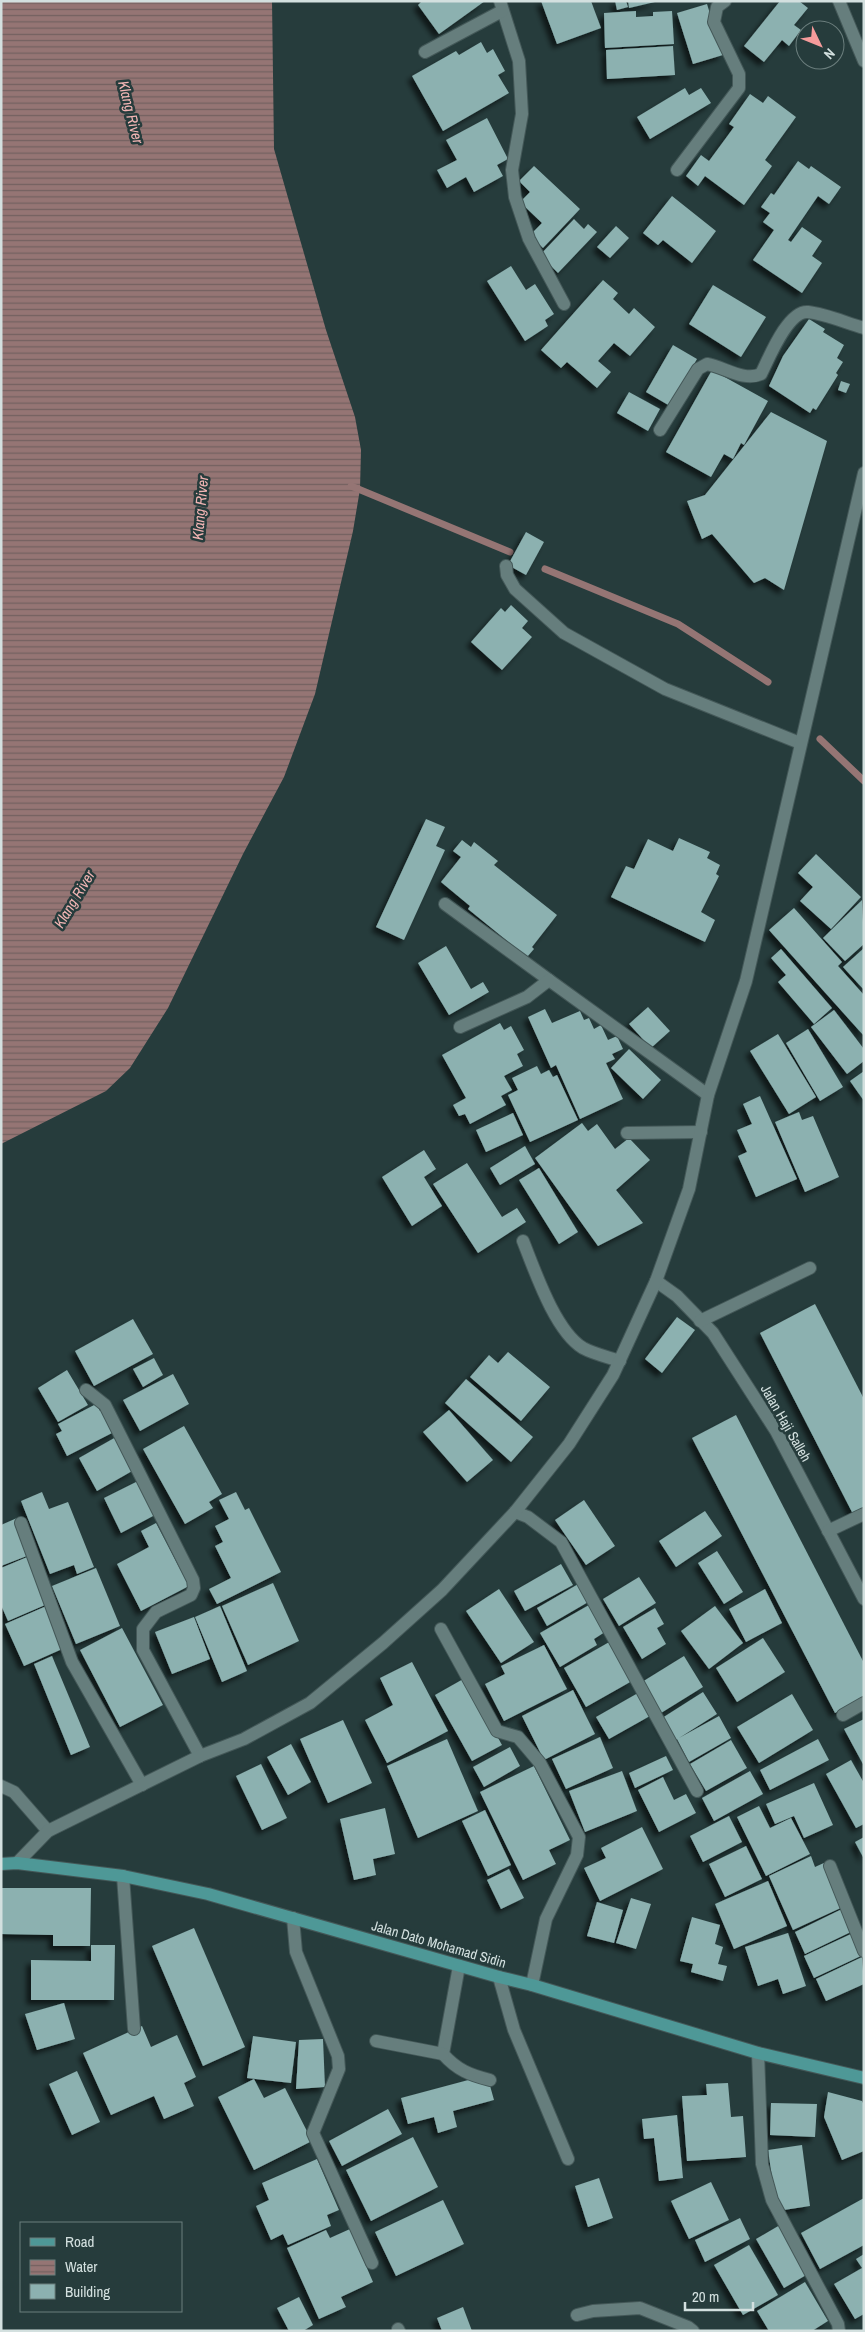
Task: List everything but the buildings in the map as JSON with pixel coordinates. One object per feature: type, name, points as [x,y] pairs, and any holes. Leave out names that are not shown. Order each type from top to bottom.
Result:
[{"type":"main road","name":"Jalan Dato Mohamad Sidin","points":[[1,1864],[17,1863],[123,1876],[208,1894],[499,1978],[532,1985],[758,2053],[864,2078]]},
{"type":"street","points":[[677,170],[739,88],[739,74],[714,22],[717,7],[725,1]]},
{"type":"street","points":[[839,1],[864,61]]},
{"type":"street","points":[[426,52],[501,6],[519,61],[522,114],[512,170],[515,197],[529,238],[564,304]]},
{"type":"street","points":[[660,430],[698,369],[707,364],[744,376],[754,377],[761,374],[786,327],[795,315],[806,312],[864,328]]},
{"type":"street","points":[[17,1863],[48,1831],[200,1756],[244,1739],[310,1703],[383,1643],[442,1590],[515,1512],[569,1444],[613,1375],[656,1281],[689,1189],[708,1095],[746,981],[864,473]]},
{"type":"street","points":[[506,566],[507,575],[515,589],[564,633],[665,690],[800,743]]},
{"type":"street","points":[[445,904],[708,1095]]},
{"type":"street","points":[[460,1027],[527,997],[549,980]]},
{"type":"street","points":[[627,1133],[701,1132]]},
{"type":"street","points":[[523,1241],[547,1300],[563,1327],[582,1347],[620,1361]]},
{"type":"street","points":[[700,1321],[810,1268]]},
{"type":"street","name":"Jalan Haji Salleh","points":[[656,1281],[676,1296],[714,1333],[776,1431],[864,1599]]},
{"type":"street","points":[[86,1390],[105,1405],[193,1580],[194,1588],[190,1595],[156,1612],[143,1629],[143,1650],[200,1756]]},
{"type":"street","points":[[515,1512],[528,1517],[561,1542],[697,1791]]},
{"type":"street","points":[[828,1531],[864,1514]]},
{"type":"street","points":[[21,1523],[72,1662],[142,1785]]},
{"type":"street","points":[[441,1629],[498,1731],[518,1737],[540,1763],[579,1837],[577,1855],[546,1919],[532,1985]]},
{"type":"street","points":[[843,1715],[864,1703]]},
{"type":"street","points":[[1,1786],[14,1792],[48,1831]]},
{"type":"street","points":[[830,1866],[864,1951]]},
{"type":"street","points":[[123,1876],[134,2029]]},
{"type":"street","points":[[293,1918],[296,1952],[338,2056],[339,2069],[314,2133],[372,2262]]},
{"type":"street","points":[[442,2054],[459,1966]]},
{"type":"street","points":[[499,1978],[514,2030],[568,2158]]},
{"type":"street","points":[[376,2041],[442,2054],[454,2066],[468,2075],[490,2080]]},
{"type":"street","points":[[758,2053],[762,2164],[772,2200],[838,2324],[839,2331]]},
{"type":"street","points":[[577,2315],[593,2311],[640,2308],[693,2331]]},
{"type":"water","name":"Klang River","points":[[1,1],[272,1],[274,149],[326,330],[355,417],[361,450],[360,489],[353,531],[315,694],[284,777],[243,854],[168,1008],[130,1068],[106,1091],[1,1144]]},
{"type":"waterway","points":[[351,486],[510,552]]},
{"type":"waterway","points":[[545,569],[678,624],[768,682]]},
{"type":"waterway","points":[[820,739],[864,781]]}]
